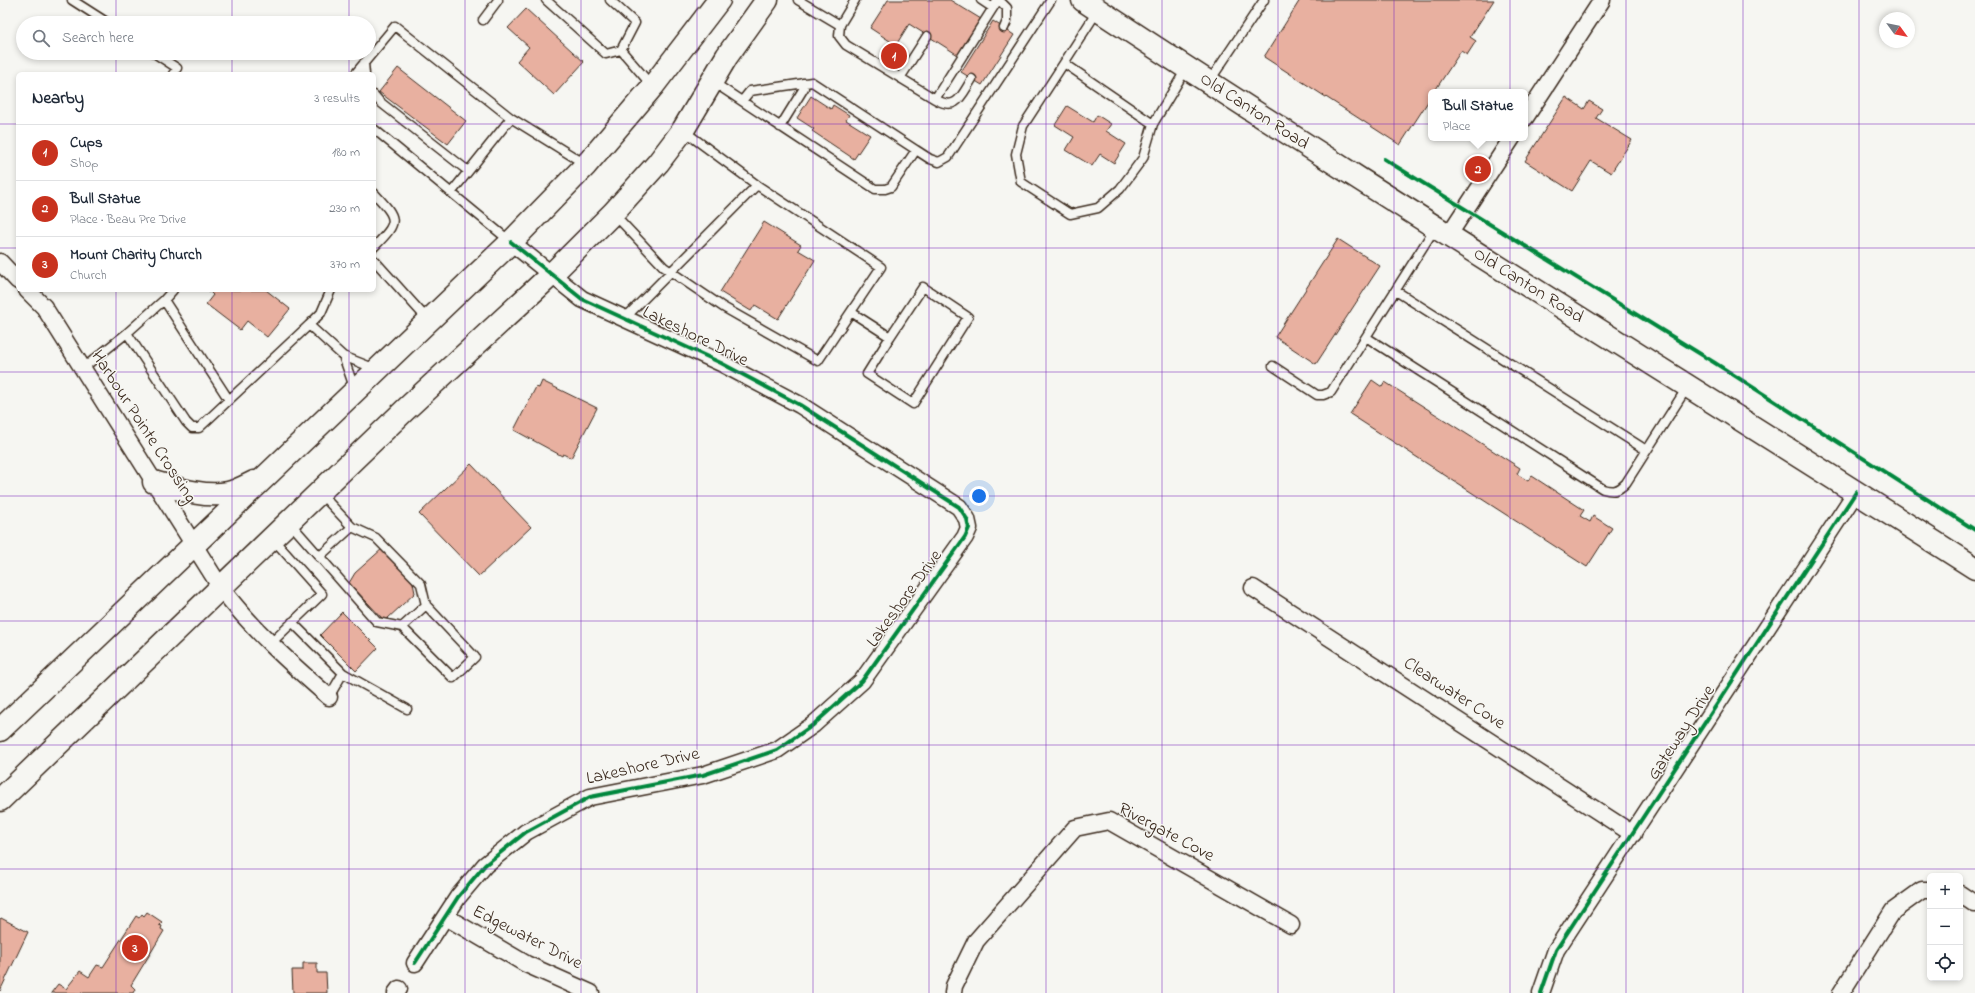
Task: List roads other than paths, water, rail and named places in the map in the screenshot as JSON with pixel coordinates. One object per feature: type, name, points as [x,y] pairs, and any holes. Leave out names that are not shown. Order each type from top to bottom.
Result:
[{"type":"main road","points":[[0,730],[511,242],[586,165],[653,86],[719,0]]},
{"type":"main road","points":[[0,800],[405,410],[551,275],[613,213],[658,163],[683,130],[712,81],[767,0]]},
{"type":"main road","name":"Old Canton Road","points":[[1090,5],[1442,232],[1975,568]]},
{"type":"main road","points":[[154,482],[190,491],[219,494],[243,487],[269,474]]},
{"type":"street","points":[[1528,113],[1602,0]]},
{"type":"street","points":[[1442,232],[1510,141]]},
{"type":"street","name":"Lakeshore Drive","points":[[415,963],[458,897],[485,865],[526,832],[590,797],[703,775],[777,750],[813,725],[862,681],[942,572],[965,537],[969,528],[967,519],[959,507],[800,406],[721,363],[582,298],[511,242]]},
{"type":"street","points":[[0,262],[16,279]]},
{"type":"street","name":"Harbour Pointe Crossing","points":[[31,292],[44,307],[221,588],[234,605],[270,644],[329,698]]},
{"type":"street","name":"Gateway Drive","points":[[1541,993],[1556,950],[1856,492]]},
{"type":"street","name":"Clearwater Cove","points":[[1253,588],[1633,834]]},
{"type":"street","name":"Rivergate Cove","points":[[953,993],[954,986],[976,941],[1076,828],[1108,821],[1291,925]]},
{"type":"street","points":[[1841,993],[1893,912],[1922,890],[1927,890]]},
{"type":"street","points":[[1963,896],[1975,904]]},
{"type":"street","name":"Edgewater Drive","points":[[446,917],[526,964],[591,993]]},
{"type":"lane","points":[[72,0],[97,16]]},
{"type":"lane","points":[[483,20],[498,0]]},
{"type":"lane","points":[[546,0],[606,54],[622,50]]},
{"type":"lane","points":[[610,0],[635,23],[622,50]]},
{"type":"lane","points":[[798,0],[840,25]]},
{"type":"lane","points":[[855,0],[840,25],[839,36],[846,45],[935,99],[948,105],[954,104],[959,100],[972,79]]},
{"type":"lane","points":[[980,0],[993,8]]},
{"type":"lane","points":[[935,99],[998,0],[1007,8],[1007,21],[1004,28]]},
{"type":"lane","points":[[742,101],[750,90],[812,82],[930,159],[939,162],[948,157],[1051,0]]},
{"type":"lane","points":[[1208,82],[1264,0]]},
{"type":"lane","points":[[1090,5],[1064,63],[1023,126],[1016,154],[1021,182],[1070,214],[1098,208],[1120,189],[1143,158],[1153,124],[1186,68]]},
{"type":"lane","points":[[376,49],[395,26],[511,118],[586,165]]},
{"type":"lane","points":[[900,78],[928,36]]},
{"type":"lane","points":[[622,50],[653,86]]},
{"type":"lane","points":[[165,60],[177,68],[174,72]]},
{"type":"lane","points":[[356,72],[367,60]]},
{"type":"lane","points":[[364,63],[365,72]]},
{"type":"lane","points":[[1064,63],[1153,124]]},
{"type":"lane","points":[[712,81],[875,189],[885,190],[891,187],[916,150]]},
{"type":"lane","points":[[780,127],[804,88],[803,83]]},
{"type":"lane","points":[[376,97],[468,171]]},
{"type":"lane","points":[[451,193],[511,118]]},
{"type":"lane","points":[[613,213],[664,267],[723,308],[818,361],[881,267],[757,186],[683,130]]},
{"type":"lane","points":[[376,131],[511,242]]},
{"type":"lane","points":[[625,318],[757,186]]},
{"type":"lane","points":[[376,195],[392,212],[393,221],[390,232],[376,245]]},
{"type":"lane","points":[[1273,366],[1317,394],[1323,395],[1331,392],[1396,291],[1442,232]]},
{"type":"lane","points":[[376,262],[429,321]]},
{"type":"lane","points":[[923,287],[968,317],[913,404],[867,374],[890,337],[923,287]]},
{"type":"lane","points":[[1396,291],[1646,450]]},
{"type":"lane","points":[[82,369],[127,333],[171,292]]},
{"type":"lane","points":[[127,333],[186,422],[192,428],[199,428],[321,313],[330,292]]},
{"type":"lane","points":[[164,300],[229,400]]},
{"type":"lane","points":[[851,312],[890,337]]},
{"type":"lane","points":[[309,325],[343,356],[377,369]]},
{"type":"lane","points":[[1366,337],[1603,489],[1612,492],[1620,490],[1688,386]]},
{"type":"lane","points":[[343,356],[355,391]]},
{"type":"lane","points":[[289,522],[377,622],[402,627],[453,678],[476,657],[426,604],[421,584],[376,538],[352,527],[320,492]]},
{"type":"lane","points":[[319,557],[352,527]]},
{"type":"lane","points":[[270,644],[322,594],[272,538]]},
{"type":"lane","points":[[402,627],[426,604]]},
{"type":"lane","points":[[292,622],[343,673],[407,709]]},
{"type":"lane","points":[[329,698],[343,673]]},
{"type":"place","name":"Cups","points":[[894,56]]},
{"type":"place","name":"Bull Statue","points":[[1478,169]]},
{"type":"place","name":"Mount Charity Church","points":[[135,948]]}]
